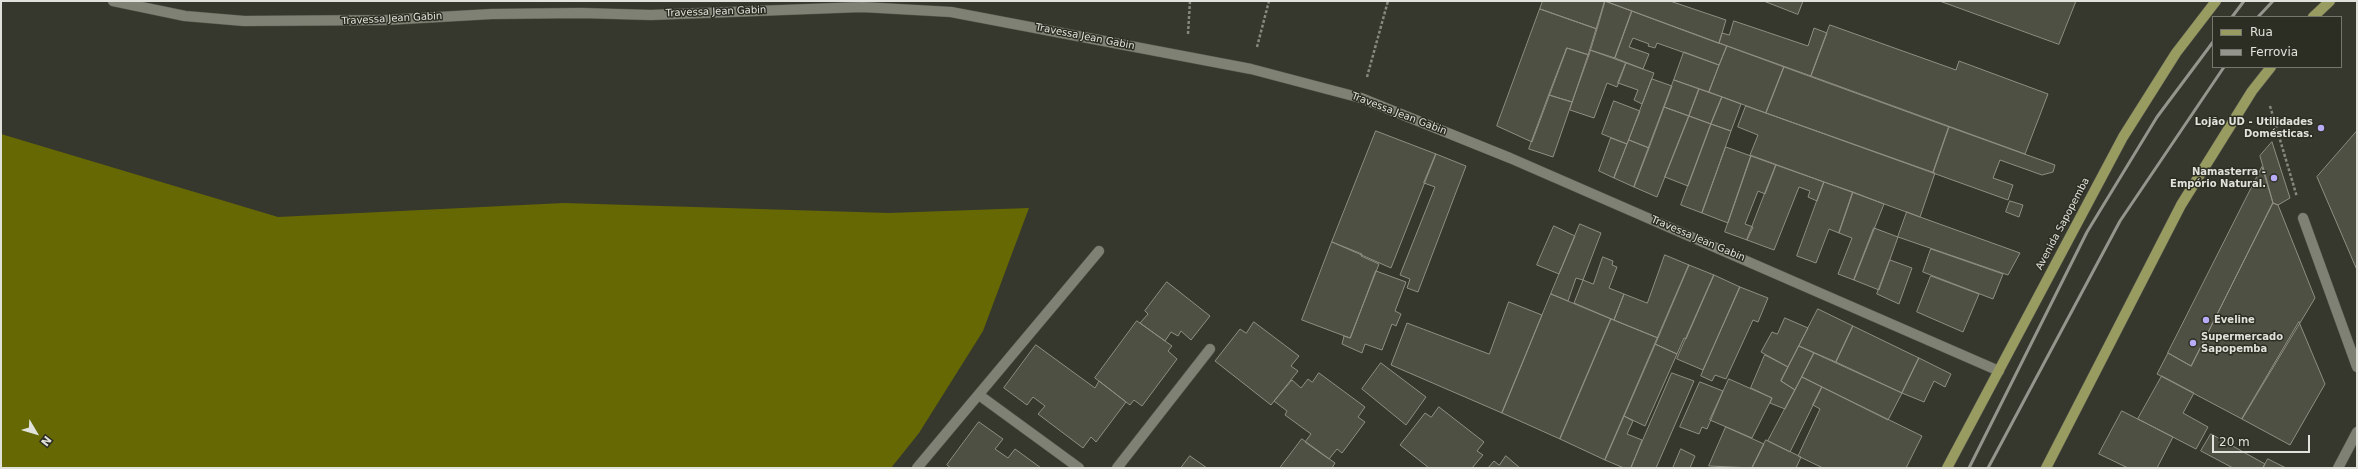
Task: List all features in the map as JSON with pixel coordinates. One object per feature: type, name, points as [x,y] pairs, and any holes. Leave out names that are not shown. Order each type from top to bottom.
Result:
[{"type":"main road","name":"Avenida Sapopemba","points":[[1947,468],[2123,138],[2176,53],[2216,1]]},
{"type":"main road","points":[[2314,16],[2330,1]]},
{"type":"main road","points":[[2046,468],[2181,205],[2252,91],[2270,68]]},
{"type":"street","name":"Travessa Jean Gabin","points":[[113,1],[185,16],[251,21],[386,20],[514,14],[651,15],[862,8],[944,12],[1251,68],[1361,98],[1510,158],[1999,371]]},
{"type":"street","points":[[2303,218],[2357,366]]},
{"type":"street","points":[[918,468],[1099,251]]},
{"type":"street","points":[[1117,468],[1210,349]]},
{"type":"street","points":[[979,396],[1079,468]]},
{"type":"street","points":[[2338,468],[2357,432]]},
{"type":"path","points":[[1186,56],[1190,1]]},
{"type":"path","points":[[1251,68],[1269,1]]},
{"type":"path","points":[[1361,98],[1388,1]]},
{"type":"path","points":[[2267,100],[2303,218]]},
{"type":"shaded area","points":[[1,134],[278,217],[564,203],[889,213],[1029,208],[983,331],[919,433],[891,468],[1,468]]},
{"type":"building","points":[[1543,1],[1605,1],[1597,29],[1540,9]]},
{"type":"building","points":[[1605,1],[1632,11],[1615,58],[1590,50]]},
{"type":"building","points":[[1605,1],[1670,1],[1726,20],[1719,43]]},
{"type":"building","points":[[1764,1],[1803,1],[1798,14]]},
{"type":"building","points":[[1940,1],[2076,1],[2059,44]]},
{"type":"building","points":[[1540,9],[1597,29],[1589,55],[1567,48],[1532,142],[1497,126]]},
{"type":"building","points":[[1632,11],[1727,46],[1719,65],[1657,43],[1655,48],[1648,46],[1649,44],[1633,38],[1629,47],[1649,54],[1643,69],[1615,58]]},
{"type":"building","points":[[1734,21],[1808,46],[1814,28],[1827,33],[1811,76],[1719,43],[1722,33],[1729,35]]},
{"type":"building","points":[[1830,25],[1956,70],[1959,61],[2048,94],[2025,154],[1811,76]]},
{"type":"building","points":[[1727,46],[1784,67],[1766,113],[1709,92]]},
{"type":"building","points":[[1567,48],[1589,55],[1572,102],[1549,95]]},
{"type":"building","points":[[1590,50],[1626,63],[1617,87],[1607,83],[1594,118],[1570,110]]},
{"type":"building","points":[[1684,52],[1719,65],[1709,92],[1674,80]]},
{"type":"building","points":[[1626,63],[1654,73],[1642,104],[1634,100],[1638,90],[1618,83]]},
{"type":"building","points":[[1784,67],[1949,127],[1933,173],[1766,113]]},
{"type":"building","points":[[1652,79],[1672,86],[1649,148],[1629,140]]},
{"type":"building","points":[[1674,80],[1699,89],[1689,116],[1664,107]]},
{"type":"building","points":[[1699,89],[1722,97],[1711,124],[1689,116]]},
{"type":"building","points":[[1549,95],[1572,102],[1553,157],[1529,149]]},
{"type":"building","points":[[1722,97],[1741,104],[1731,131],[1711,124]]},
{"type":"building","points":[[1614,101],[1640,111],[1627,144],[1602,134]]},
{"type":"building","points":[[1746,106],[1935,173],[1920,217],[1750,155],[1758,135],[1738,127]]},
{"type":"building","points":[[1664,107],[1689,116],[1657,197],[1634,187]]},
{"type":"building","points":[[1689,116],[1711,124],[1688,186],[1665,177]]},
{"type":"building","points":[[1711,124],[1731,131],[1702,213],[1681,205]]},
{"type":"building","points":[[1949,127],[2055,165],[2053,172],[2042,175],[2000,160],[1993,178],[2013,185],[2008,200],[1933,173]]},
{"type":"building","points":[[1376,131],[1436,154],[1391,268],[1332,242]]},
{"type":"building","points":[[2357,131],[2357,270],[2317,177]]},
{"type":"building","points":[[1611,138],[1627,144],[1614,178],[1599,171]]},
{"type":"building","points":[[1629,140],[1649,148],[1634,187],[1614,178]]},
{"type":"building","points":[[2272,142],[2290,198],[2278,205],[2273,203],[2260,156]]},
{"type":"building","points":[[1726,147],[1751,156],[1728,223],[1702,213]]},
{"type":"building","points":[[1436,154],[1466,166],[1418,292],[1407,288],[1410,279],[1400,275],[1435,187],[1424,183]]},
{"type":"building","points":[[1751,156],[1776,165],[1765,194],[1758,191],[1745,224],[1753,227],[1747,240],[1725,232]]},
{"type":"building","points":[[1776,165],[1824,182],[1817,201],[1808,197],[1810,191],[1799,187],[1774,250],[1747,240]]},
{"type":"building","points":[[2262,167],[2273,203],[2191,366],[2168,353]]},
{"type":"building","points":[[1824,182],[1853,192],[1839,233],[1829,229],[1816,263],[1797,256]]},
{"type":"building","points":[[1853,192],[1884,204],[1854,280],[1838,274],[1852,238],[1839,233]]},
{"type":"building","points":[[2010,201],[2023,205],[2019,217],[2006,212]]},
{"type":"building","points":[[2273,203],[2278,205],[2315,298],[2242,419],[2157,374],[2168,353],[2191,366]]},
{"type":"building","points":[[1907,212],[2020,253],[2008,275],[1898,237]]},
{"type":"building","points":[[1580,224],[1601,233],[1583,280],[1576,278],[1568,301],[1551,294]]},
{"type":"building","points":[[1554,226],[1575,236],[1559,274],[1537,265]]},
{"type":"building","points":[[1874,228],[1898,237],[1879,290],[1854,280]]},
{"type":"building","points":[[1332,242],[1362,254],[1361,256],[1379,264],[1350,338],[1302,320]]},
{"type":"building","points":[[1931,249],[2003,274],[1993,299],[1923,272]]},
{"type":"building","points":[[1665,255],[1689,265],[1658,338],[1614,320],[1624,294],[1647,303]]},
{"type":"building","points":[[1603,257],[1613,261],[1612,265],[1617,267],[1609,288],[1624,294],[1614,320],[1574,303],[1583,280],[1593,284]]},
{"type":"building","points":[[1890,260],[1912,268],[1899,304],[1877,294]]},
{"type":"building","points":[[1689,265],[1714,275],[1686,339],[1684,338],[1677,354],[1655,344]]},
{"type":"building","points":[[1376,271],[1406,282],[1395,311],[1401,314],[1396,326],[1392,324],[1382,350],[1365,344],[1362,353],[1342,344],[1344,336],[1350,338]]},
{"type":"building","points":[[1714,275],[1740,287],[1703,370],[1677,359]]},
{"type":"building","points":[[1931,276],[1979,294],[1963,332],[1917,312]]},
{"type":"building","points":[[1167,282],[1210,316],[1191,340],[1181,331],[1178,336],[1171,332],[1165,341],[1140,323],[1148,314],[1145,311]]},
{"type":"building","points":[[1740,287],[1768,298],[1758,322],[1753,320],[1726,379],[1715,375],[1712,381],[1701,376]]},
{"type":"building","points":[[1551,294],[1611,319],[1560,439],[1502,413]]},
{"type":"building","points":[[1509,302],[1542,315],[1502,413],[1391,365],[1407,323],[1489,354]]},
{"type":"building","points":[[1818,309],[1853,326],[1836,362],[1799,346]]},
{"type":"building","points":[[1785,318],[1808,328],[1788,367],[1761,352],[1772,332],[1777,334]]},
{"type":"building","points":[[1611,319],[1658,338],[1605,460],[1560,439]]},
{"type":"building","points":[[1137,321],[1172,346],[1168,351],[1177,359],[1142,406],[1134,400],[1130,405],[1095,378]]},
{"type":"building","points":[[1254,322],[1299,356],[1291,366],[1298,371],[1271,405],[1215,361],[1240,329],[1246,333]]},
{"type":"building","points":[[2299,322],[2325,384],[2290,445],[2242,419]]},
{"type":"building","points":[[1853,326],[1919,358],[1902,393],[1836,362]]},
{"type":"building","points":[[1655,344],[1677,354],[1645,426],[1624,416]]},
{"type":"building","points":[[1036,345],[1095,388],[1099,381],[1126,402],[1096,442],[1091,437],[1083,448],[1038,414],[1045,406],[1033,397],[1027,405],[1004,388]]},
{"type":"building","points":[[1799,346],[1814,353],[1795,390],[1781,381]]},
{"type":"building","points":[[1814,353],[1902,393],[1888,420],[1802,377]]},
{"type":"building","points":[[1765,355],[1788,367],[1781,381],[1795,390],[1785,409],[1770,403],[1772,398],[1751,388]]},
{"type":"building","points":[[1919,358],[1951,374],[1945,387],[1934,381],[1924,402],[1902,393]]},
{"type":"building","points":[[1381,363],[1426,397],[1406,425],[1362,389]]},
{"type":"building","points":[[1319,373],[1365,407],[1358,417],[1365,422],[1342,453],[1337,449],[1329,459],[1305,442],[1311,434],[1285,415],[1287,411],[1274,401],[1292,380],[1301,388],[1308,379],[1312,382]]},
{"type":"building","points":[[1672,373],[1694,381],[1656,468],[1631,468]]},
{"type":"building","points":[[2162,376],[2194,393],[2183,413],[2208,427],[2196,449],[2138,419]]},
{"type":"building","points":[[1802,377],[1822,387],[1790,452],[1768,441]]},
{"type":"building","points":[[1729,379],[1772,398],[1752,438],[1710,420]]},
{"type":"building","points":[[1700,382],[1723,391],[1707,429],[1702,427],[1699,434],[1680,427]]},
{"type":"building","points":[[1822,387],[1922,436],[1906,468],[1823,468],[1798,456],[1820,409],[1813,405]]},
{"type":"building","points":[[1439,407],[1484,442],[1477,451],[1483,455],[1472,468],[1429,468],[1400,445],[1425,413],[1431,417]]},
{"type":"building","points":[[2122,411],[2173,437],[2157,468],[2128,468],[2099,454]]},
{"type":"building","points":[[1624,416],[1633,421],[1627,434],[1642,440],[1631,468],[1624,468],[1605,460]]},
{"type":"building","points":[[979,422],[1003,439],[995,449],[1008,458],[1015,449],[1041,468],[951,468],[947,465]]},
{"type":"building","points":[[1726,427],[1764,444],[1752,468],[1709,466]]},
{"type":"building","points":[[2211,434],[2265,464],[2263,468],[2233,468],[2201,451]]},
{"type":"building","points":[[1302,439],[1335,463],[1332,468],[1280,468]]},
{"type":"building","points":[[1766,440],[1801,457],[1796,468],[1752,468]]},
{"type":"building","points":[[1681,449],[1695,456],[1690,468],[1673,468]]},
{"type":"building","points":[[1190,456],[1207,468],[1181,468]]},
{"type":"building","points":[[1506,456],[1520,468],[1488,468],[1494,461],[1499,465]]},
{"type":"building","points":[[2268,459],[2286,468],[2263,468]]},
{"type":"railway","points":[[2233,16],[2244,1]]},
{"type":"railway","points":[[2259,16],[2273,1]]},
{"type":"railway","points":[[1969,468],[2087,232],[2157,117],[2212,43]]},
{"type":"railway","points":[[1988,468],[2120,221],[2223,68]]},
{"type":"place","name":"Lojão UD - Utilidades Domésticas.","points":[[2321,128]]},
{"type":"place","name":"Namasterra - Empório Natural.","points":[[2274,178]]},
{"type":"place","name":"Eveline","points":[[2206,320]]},
{"type":"place","name":"Supermercado Sapopemba","points":[[2193,343]]}]
